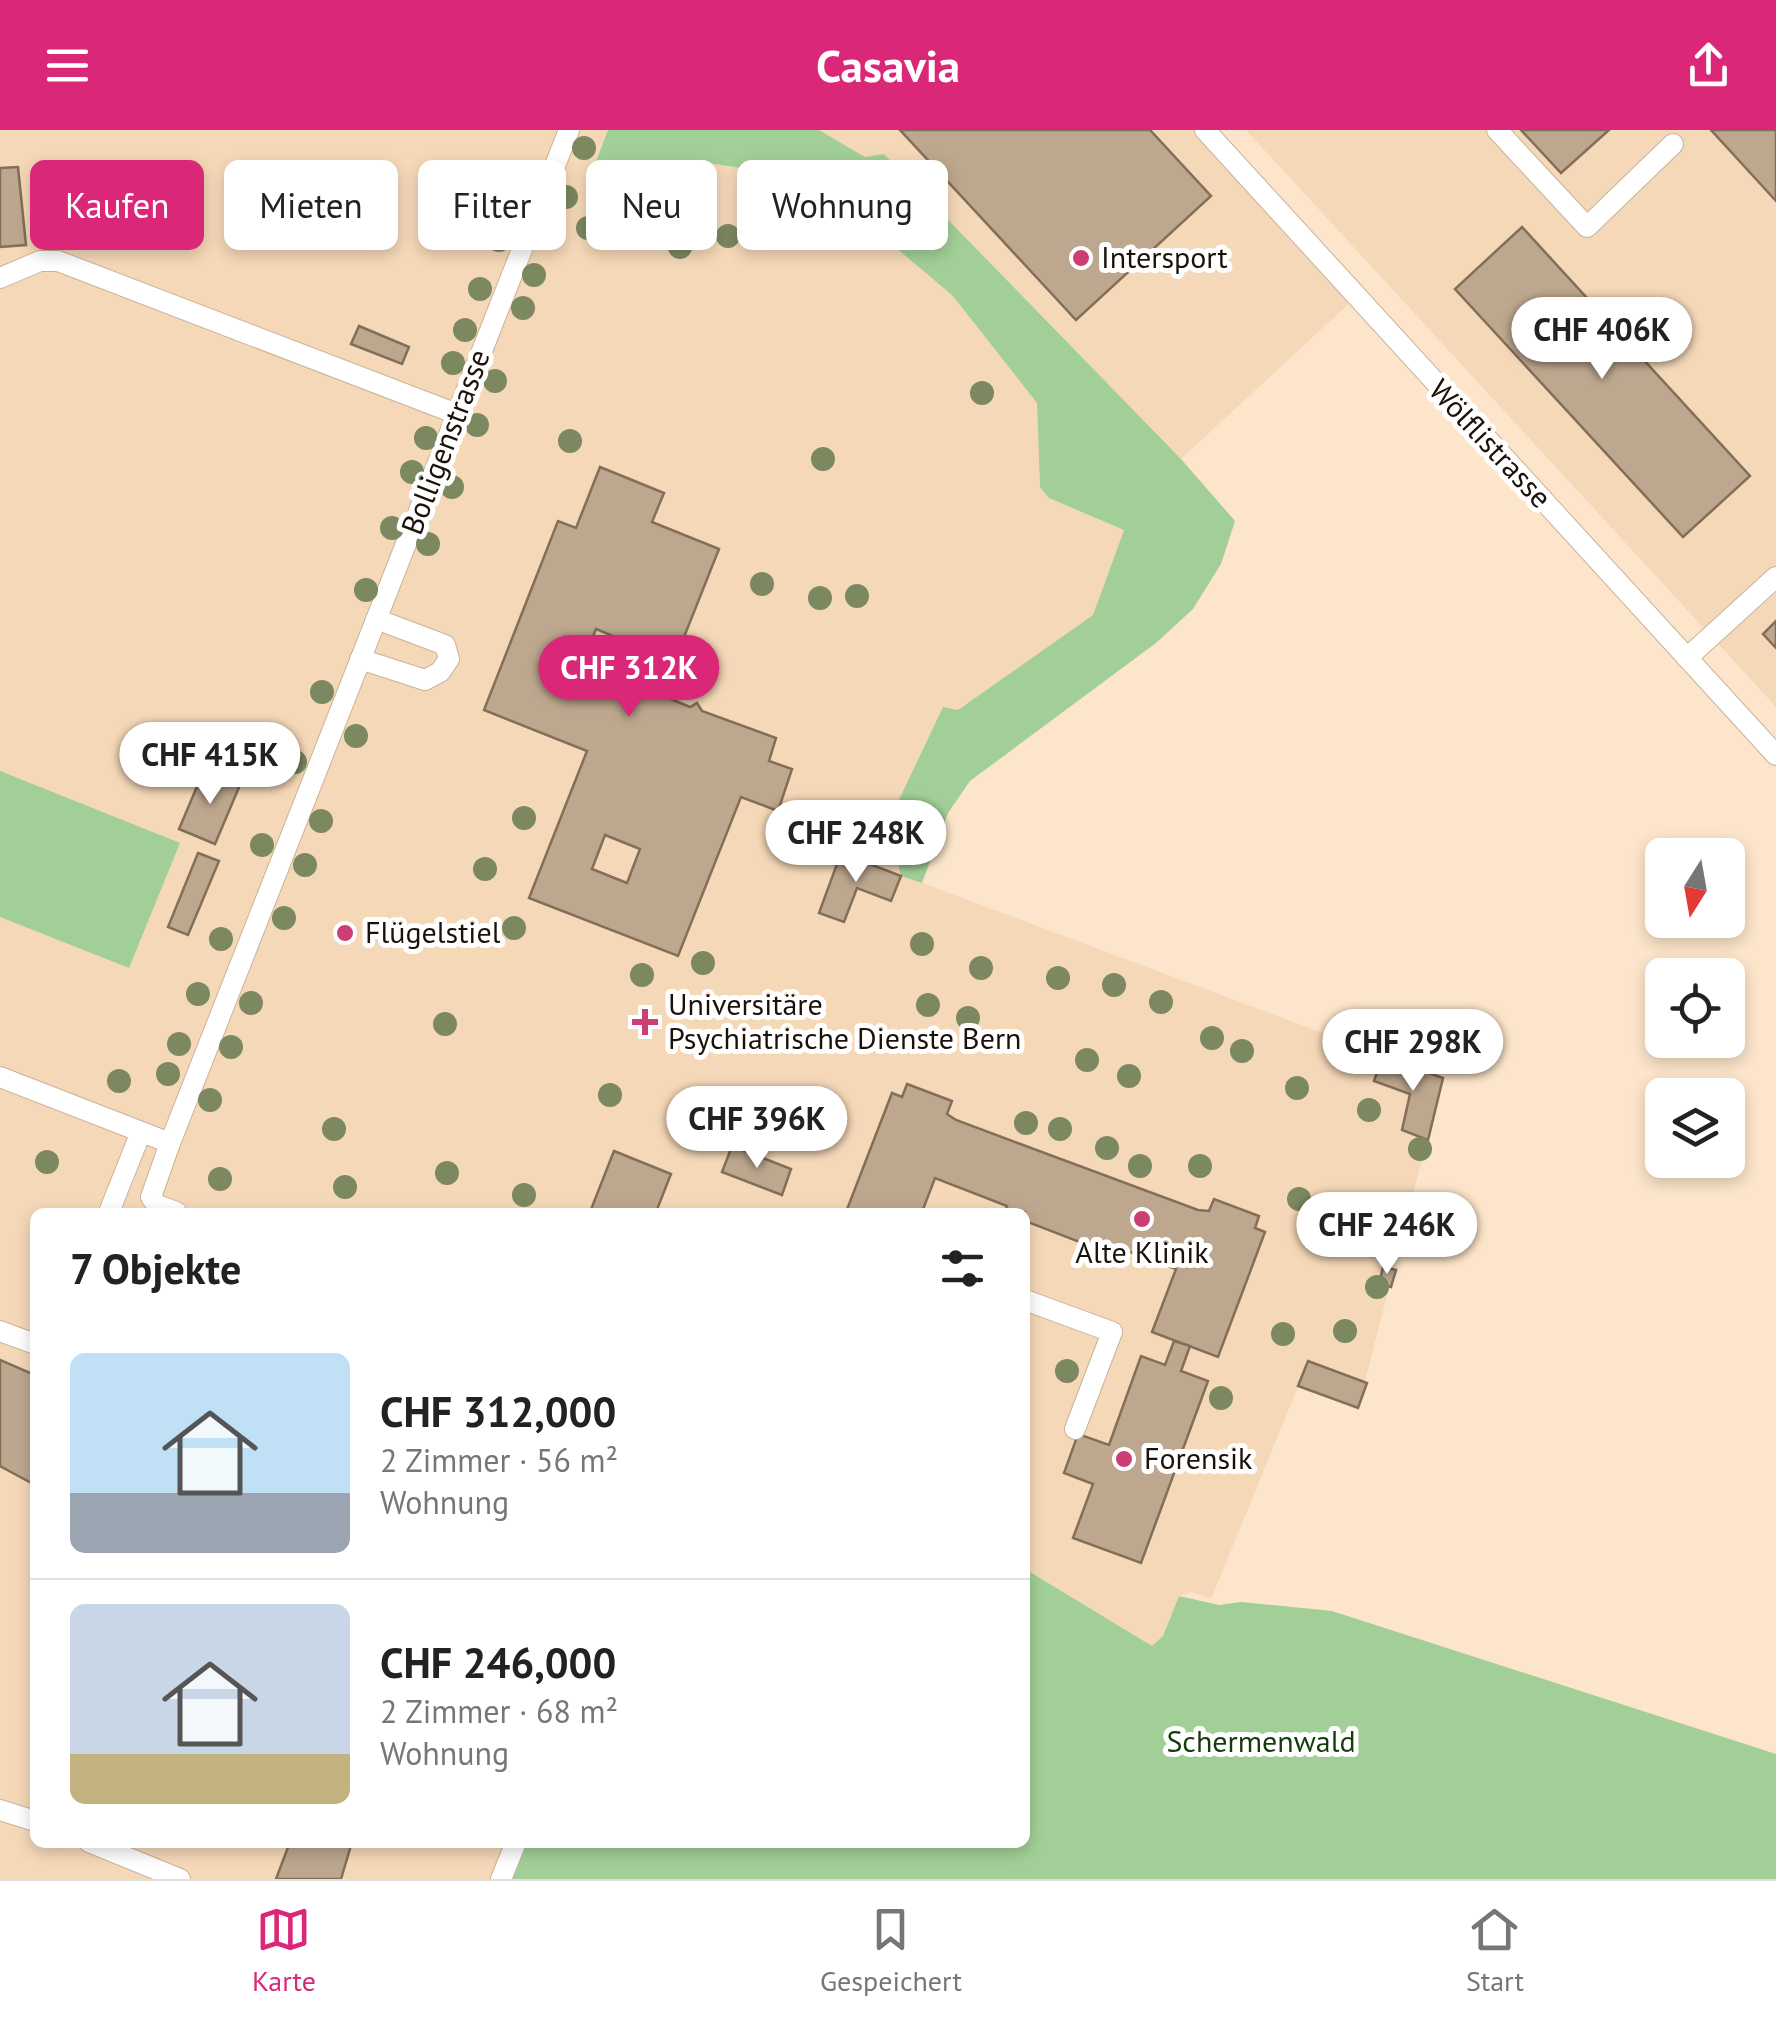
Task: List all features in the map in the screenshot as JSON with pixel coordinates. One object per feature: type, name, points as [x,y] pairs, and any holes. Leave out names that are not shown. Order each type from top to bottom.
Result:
[{"type":"lane","name":"Bolligenstrasse","points":[[167,1208],[151,1197],[170,1143],[569,130]]},
{"type":"lane","name":"Wölflistrasse","points":[[1205,130],[1776,756]]},
{"type":"lane","points":[[1497,130],[1587,227],[1674,144]]},
{"type":"lane","points":[[0,278],[40,262],[58,261],[457,414]]},
{"type":"lane","points":[[1688,658],[1776,577]]},
{"type":"lane","points":[[360,659],[425,680],[434,677],[449,659],[444,646],[376,619]]},
{"type":"lane","points":[[0,1077],[170,1143]]},
{"type":"lane","points":[[111,1208],[140,1132]]},
{"type":"lane","points":[[1030,1302],[1112,1332],[1075,1429]]},
{"type":"lane","points":[[0,1331],[30,1342]]},
{"type":"lane","points":[[0,1810],[30,1819]]},
{"type":"lane","points":[[103,1848],[180,1879]]},
{"type":"lane","points":[[501,1879],[514,1848]]},
{"type":"shaded area","name":"Universitäre Psychiatrische Dienste Bern","points":[[0,130],[608,130],[596,160],[586,160],[586,250],[717,250],[717,164],[737,167],[737,250],[899,250],[953,296],[1037,403],[1040,486],[1049,498],[1124,529],[1093,615],[958,710],[943,707],[913,775],[898,861],[901,875],[1443,1078],[1358,1408],[1298,1387],[1211,1599],[1192,1592],[1179,1596],[1163,1636],[1152,1647],[1030,1572],[1030,1208],[30,1208],[30,1848],[524,1848],[511,1879],[0,1879]]},
{"type":"shaded area","points":[[819,130],[1205,130],[1355,298],[1181,459],[948,220],[948,160],[890,160],[884,154],[865,157]]},
{"type":"shaded area","points":[[1246,130],[1776,130],[1776,707],[1711,636]]},
{"type":"green space","points":[[608,130],[819,130],[865,157],[884,154],[890,160],[737,160],[737,167],[717,164],[717,160],[596,160]]},
{"type":"green space","points":[[948,220],[1181,459],[1235,521],[1221,564],[1193,609],[1156,643],[970,781],[948,813],[922,883],[901,876],[888,823],[943,707],[958,710],[1093,615],[1124,530],[1049,498],[1040,487],[1037,403],[953,296],[899,250],[948,250]]},
{"type":"green space","points":[[0,771],[180,843],[129,968],[0,917]]},
{"type":"green space","name":"Schermenwald","points":[[1030,1572],[1152,1646],[1163,1636],[1179,1596],[1219,1605],[1241,1602],[1332,1611],[1776,1754],[1776,1879],[511,1879],[524,1848],[1030,1848]]},
{"type":"building","name":"Intersport","points":[[900,130],[1150,130],[1211,196],[1076,320],[948,182],[948,160],[928,160]]},
{"type":"building","points":[[1521,130],[1609,130],[1561,173]]},
{"type":"building","points":[[1711,130],[1776,130],[1776,201]]},
{"type":"building","points":[[18,167],[26,245],[0,247],[0,168]]},
{"type":"building","points":[[1522,227],[1750,476],[1683,537],[1455,289]]},
{"type":"building","points":[[359,326],[409,347],[402,364],[351,344]]},
{"type":"building","points":[[600,467],[664,493],[652,522],[719,549],[661,695],[690,707],[697,703],[702,711],[776,738],[769,761],[792,769],[778,811],[741,797],[678,956],[529,898],[587,751],[484,710],[558,521],[576,528]],"holes":[[[596,629],[630,643],[617,678],[582,664]],[[605,835],[640,849],[627,883],[592,869]]]},
{"type":"building","points":[[1776,621],[1776,648],[1763,634]]},
{"type":"building","points":[[204,770],[240,785],[215,844],[179,829]]},
{"type":"building","points":[[198,853],[219,861],[188,935],[168,927]]},
{"type":"building","points":[[841,853],[901,876],[891,901],[857,888],[844,922],[819,913]]},
{"type":"building","points":[[1383,1056],[1443,1078],[1428,1140],[1402,1130],[1410,1094],[1374,1081]]},
{"type":"building","name":"Alte Klinik","points":[[907,1084],[952,1101],[947,1114],[956,1120],[1198,1210],[1209,1211],[1214,1199],[1259,1216],[1255,1228],[1265,1232],[1218,1357],[1152,1332],[1176,1269],[1103,1242],[1100,1250],[1030,1223],[1030,1208],[1006,1208],[935,1178],[924,1208],[848,1208],[892,1093],[902,1097]]},
{"type":"building","points":[[732,1146],[791,1169],[782,1195],[722,1172]]},
{"type":"building","points":[[614,1151],[671,1174],[658,1208],[592,1208]]},
{"type":"building","points":[[1383,1267],[1396,1270],[1391,1287],[1379,1284]]},
{"type":"building","name":"Forensik","points":[[1174,1341],[1190,1346],[1181,1371],[1208,1381],[1141,1563],[1073,1538],[1093,1484],[1064,1473],[1078,1434],[1109,1445],[1141,1356],[1165,1365]]},
{"type":"building","points":[[0,1360],[30,1373],[30,1482],[0,1466]]},
{"type":"building","points":[[1308,1361],[1367,1383],[1358,1408],[1298,1386]]},
{"type":"building","points":[[288,1848],[350,1848],[341,1879],[276,1879]]},
{"type":"place","name":"Intersport","points":[[1081,258]]},
{"type":"place","name":"Flügelstiel","points":[[345,933]]},
{"type":"place","name":"Universitäre Psychiatrische Dienste Bern","points":[[645,1022]]},
{"type":"place","name":"Alte Klinik","points":[[1142,1219]]},
{"type":"place","name":"Forensik","points":[[1124,1459]]}]
